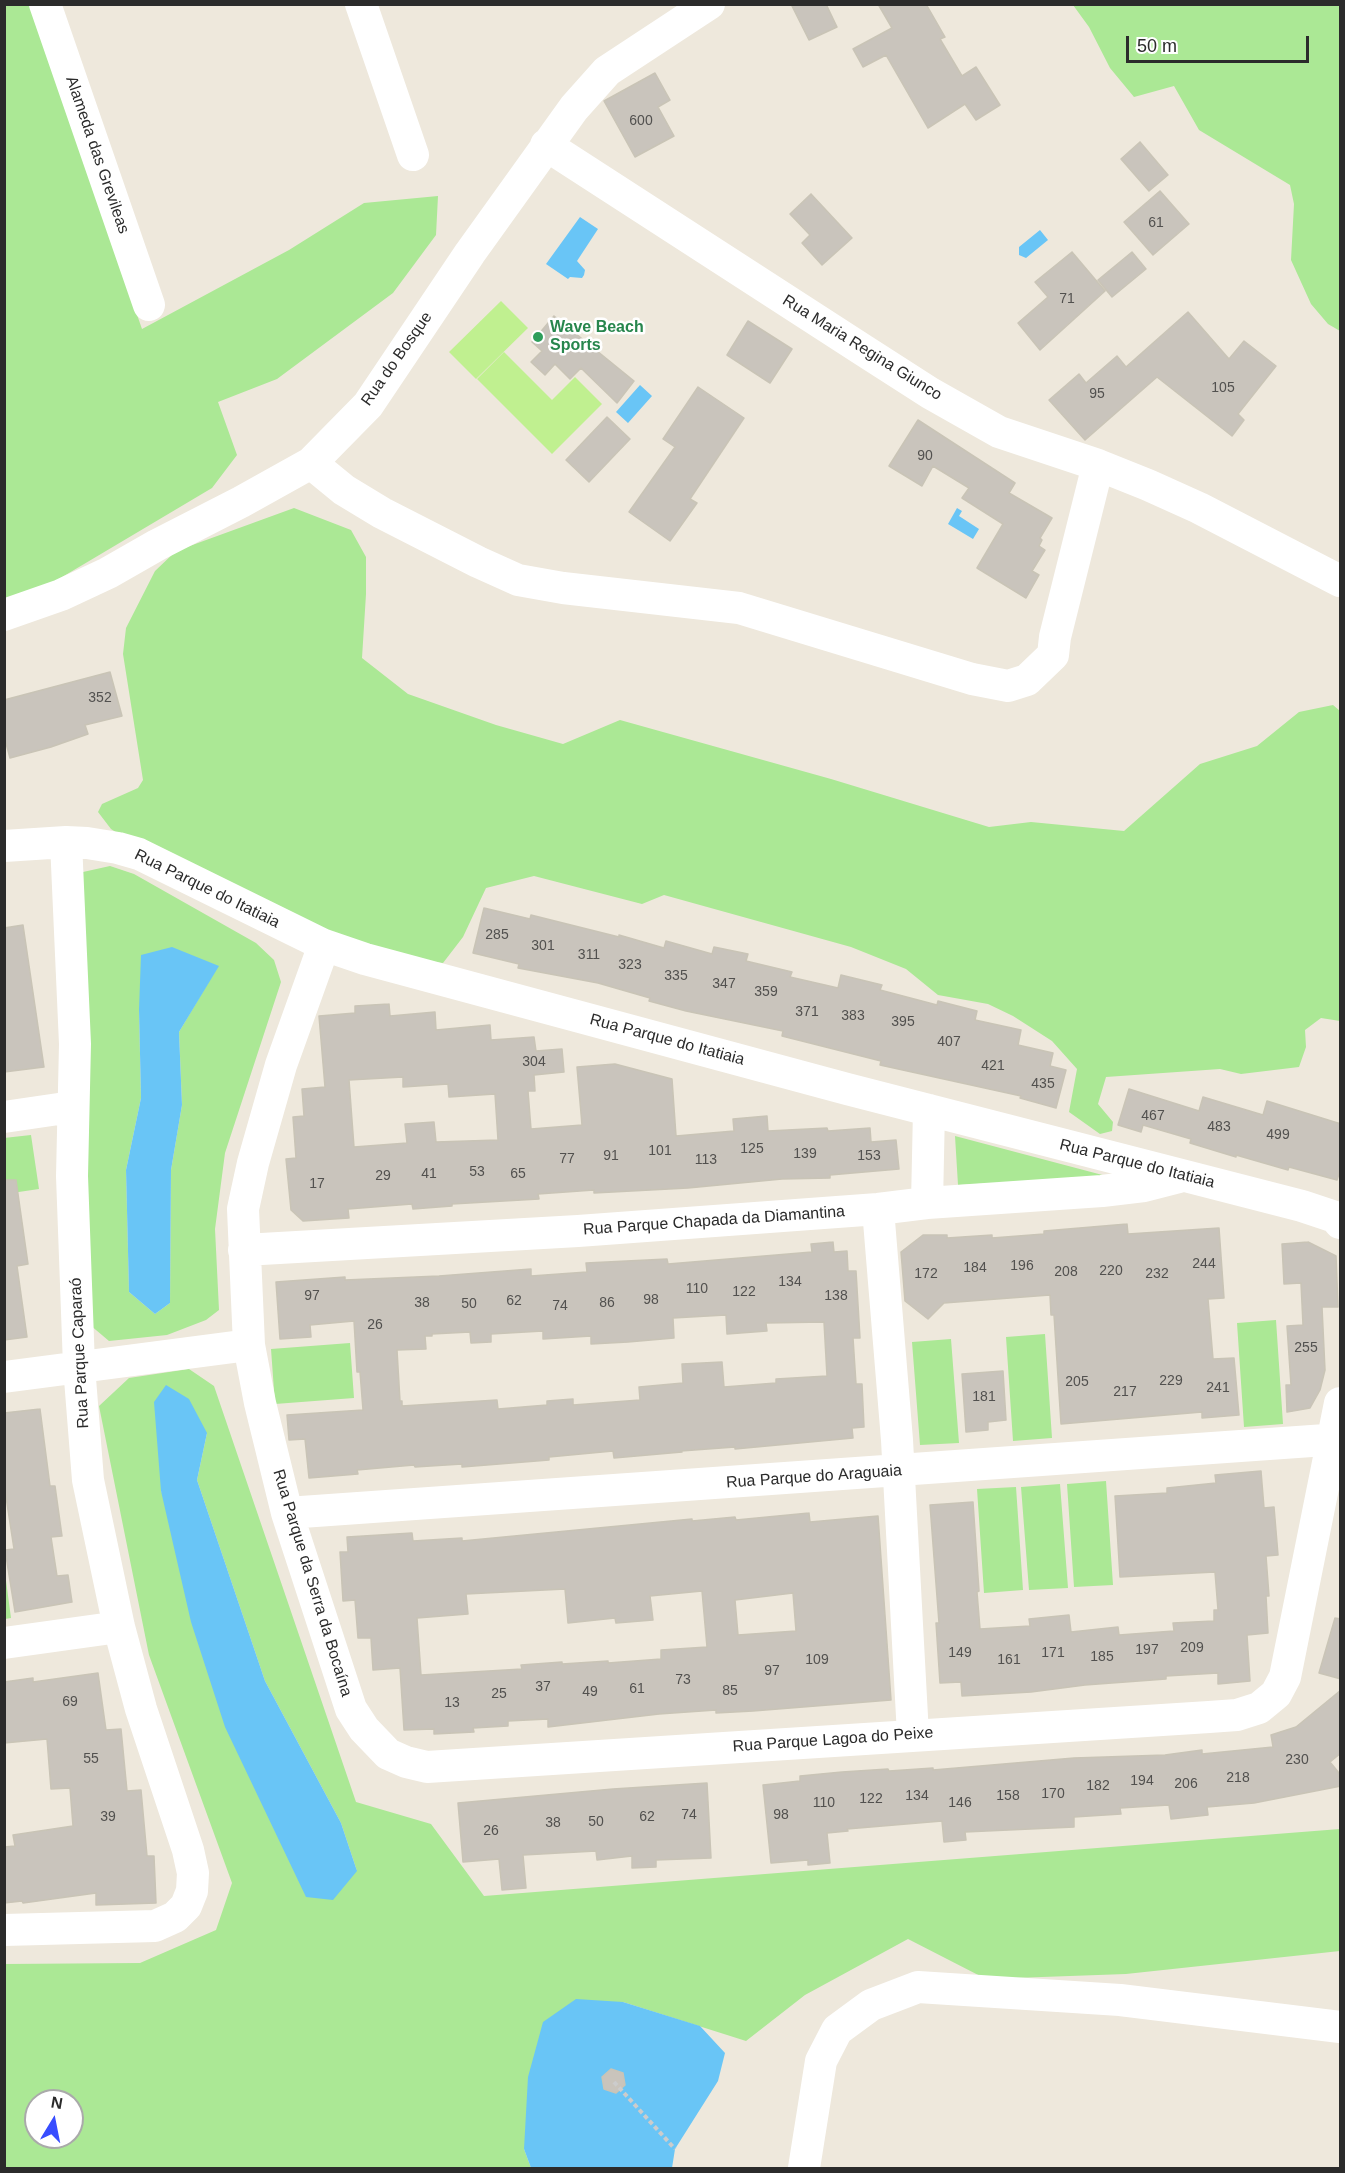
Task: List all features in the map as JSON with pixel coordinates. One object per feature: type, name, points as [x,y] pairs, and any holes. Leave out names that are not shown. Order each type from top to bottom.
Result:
[{"type":"street","name":"Alameda das Grevileas","points":[[45,4],[149,305]]},
{"type":"street","points":[[361,4],[412,155]]},
{"type":"street","name":"Rua do Bosque","points":[[4,615],[61,595],[108,573],[311,463],[368,405],[546,145],[574,108],[607,71],[709,4]]},
{"type":"street","name":"Rua Maria Regina Giunco","points":[[546,145],[930,393],[999,432],[1098,465],[1199,508],[1341,581]]},
{"type":"street","points":[[311,463],[344,490],[382,513],[518,580],[563,588],[739,608],[972,678],[1008,686],[1027,680],[1053,655],[1055,637],[1098,465]]},
{"type":"street","name":"Rua Parque do Itatiaia","points":[[4,846],[66,842],[118,848],[139,855],[324,945],[365,959],[928,1110],[1302,1206],[1335,1217],[1341,1223]]},
{"type":"street","name":"Rua Parque Caparaó","points":[[4,1930],[155,1926],[175,1917],[186,1906],[192,1891],[193,1873],[188,1850],[141,1709],[119,1627],[88,1480],[80,1366],[72,1176],[75,1044],[66,842]]},
{"type":"street","name":"Rua Parque da Serra da Bocaína","points":[[324,945],[281,1065],[253,1163],[243,1209],[249,1345],[260,1403],[287,1513],[351,1709],[364,1730],[388,1754]]},
{"type":"street","points":[[4,1117],[72,1107]]},
{"type":"street","points":[[927,1203],[928,1110]]},
{"type":"street","name":"Rua Parque Chapada da Diamantina","points":[[244,1250],[578,1231],[878,1209],[927,1203],[1112,1190],[1144,1186],[1183,1176]]},
{"type":"street","points":[[878,1209],[902,1513],[914,1735]]},
{"type":"street","points":[[4,1377],[249,1345]]},
{"type":"street","points":[[1337,1440],[1341,1403]]},
{"type":"street","name":"Rua Parque do Araguaia","points":[[287,1513],[1337,1440]]},
{"type":"street","name":"Rua Parque Lagoa do Peixe","points":[[388,1754],[406,1762],[427,1767],[1237,1715],[1259,1708],[1276,1694],[1285,1677],[1337,1440]]},
{"type":"street","points":[[4,1643],[119,1627]]},
{"type":"street","points":[[804,2169],[821,2061],[837,2030],[871,2005],[918,1987],[1120,2000],[1341,2027]]},
{"type":"path","points":[[614,2082],[675,2149]]},
{"type":"green space","points":[[29,4],[142,329],[289,250],[364,203],[438,196],[436,235],[393,293],[277,379],[218,402],[237,455],[212,488],[42,589],[5,600],[4,5]]},
{"type":"green space","points":[[1073,5],[1340,5],[1340,331],[1328,324],[1311,304],[1291,260],[1294,204],[1290,185],[1199,130],[1174,86],[1134,97],[1110,68],[1089,27]]},
{"type":"green space","points":[[501,301],[528,328],[476,379],[449,352]]},
{"type":"green space","points":[[504,352],[552,400],[575,377],[602,404],[552,454],[477,379]]},
{"type":"green space","points":[[294,508],[351,530],[366,557],[362,658],[408,694],[496,725],[563,744],[620,720],[831,779],[989,827],[1031,822],[1124,831],[1200,764],[1257,746],[1299,712],[1333,705],[1340,711],[1340,1021],[1321,1018],[1305,1030],[1306,1047],[1299,1067],[1241,1074],[1220,1069],[1106,1077],[1098,1104],[1113,1122],[1112,1131],[1100,1134],[1069,1112],[1077,1069],[1052,1041],[1013,1016],[988,1004],[938,995],[906,969],[851,947],[664,895],[642,904],[534,876],[486,888],[463,937],[443,963],[410,960],[385,953],[164,863],[111,829],[98,812],[102,804],[138,788],[143,780],[123,654],[126,628],[155,571],[176,551]]},
{"type":"green space","points":[[110,866],[134,874],[256,943],[274,960],[281,982],[225,1153],[215,1229],[219,1310],[206,1320],[167,1335],[109,1341],[83,1319],[83,872]],"holes":[[[218,966],[179,1032],[182,1105],[171,1170],[170,1303],[155,1314],[129,1292],[126,1170],[141,1098],[139,1010]]]},
{"type":"green space","points":[[31,1135],[39,1189],[5,1194],[4,1138]]},
{"type":"green space","points":[[955,1136],[1110,1177],[958,1185]]},
{"type":"green space","points":[[1276,1320],[1283,1424],[1244,1427],[1237,1323]]},
{"type":"green space","points":[[1045,1334],[1052,1438],[1013,1441],[1006,1337]]},
{"type":"green space","points":[[951,1339],[959,1443],[920,1445],[912,1342]]},
{"type":"green space","points":[[350,1343],[354,1398],[275,1404],[271,1349]]},
{"type":"green space","points":[[189,1369],[214,1386],[356,1802],[431,1824],[484,1896],[1340,1829],[1340,1951],[1126,1974],[986,1979],[908,1939],[805,1995],[746,2041],[623,2002],[524,2149],[531,2168],[5,2168],[4,1964],[140,1963],[216,1930],[232,1883],[149,1655],[99,1406],[129,1378]],"holes":[[[207,1433],[197,1480],[265,1681],[341,1823],[357,1871],[161,1491]]]},
{"type":"green space","points":[[1106,1481],[1113,1585],[1074,1587],[1067,1484]]},
{"type":"green space","points":[[1060,1484],[1068,1588],[1029,1590],[1021,1487]]},
{"type":"green space","points":[[1016,1487],[1023,1590],[984,1593],[977,1489]]},
{"type":"green space","points":[[5,1573],[11,1618],[4,1619]]},
{"type":"water","points":[[580,217],[598,229],[577,261],[585,270],[584,275],[582,278],[570,277],[568,279],[546,264]]},
{"type":"water","points":[[1040,230],[1048,240],[1026,258],[1019,255],[1019,247]]},
{"type":"water","points":[[640,385],[652,396],[628,423],[616,412]]},
{"type":"water","points":[[957,508],[962,511],[959,516],[979,529],[973,539],[948,524]]},
{"type":"water","points":[[172,947],[219,966],[179,1032],[182,1105],[171,1170],[170,1303],[155,1314],[129,1292],[126,1170],[141,1098],[139,1010],[141,955]]},
{"type":"water","points":[[166,1385],[189,1399],[207,1433],[197,1480],[265,1681],[341,1823],[357,1871],[333,1900],[306,1897],[225,1727],[191,1622],[161,1491],[154,1402]]},
{"type":"water","points":[[576,1999],[623,2002],[700,2026],[725,2053],[718,2081],[675,2149],[672,2168],[531,2168],[524,2149],[528,2077],[543,2022]]},
{"type":"building","points":[[791,4],[826,4],[837,27],[809,40]]},
{"type":"building","points":[[878,4],[926,4],[945,37],[940,39],[962,76],[976,67],[1000,105],[976,120],[965,104],[928,128],[886,55],[863,67],[853,49],[892,28]]},
{"type":"building","points":[[655,73],[670,100],[658,107],[674,136],[635,157],[604,101]]},
{"type":"building","points":[[1140,142],[1168,175],[1149,191],[1121,159]]},
{"type":"building","points":[[1160,191],[1189,224],[1153,255],[1124,222]]},
{"type":"building","points":[[811,194],[852,238],[822,265],[802,243],[810,235],[790,214]]},
{"type":"building","points":[[1072,252],[1105,291],[1040,350],[1018,323],[1048,297],[1035,282]]},
{"type":"building","points":[[1132,252],[1146,269],[1112,297],[1098,280]]},
{"type":"building","points":[[1188,312],[1229,359],[1244,341],[1276,366],[1238,414],[1244,420],[1232,436],[1157,377],[1085,440],[1049,400],[1079,374],[1086,383],[1117,356],[1126,367]]},
{"type":"building","points":[[554,316],[634,381],[617,403],[581,368],[570,379],[555,364],[545,375],[531,362],[542,351],[532,342]]},
{"type":"building","points":[[748,321],[792,349],[770,383],[727,355]]},
{"type":"building","points":[[698,387],[744,418],[690,499],[697,503],[670,541],[629,512],[675,447],[663,439]]},
{"type":"building","points":[[607,417],[630,439],[589,482],[566,460]]},
{"type":"building","points":[[918,420],[1015,483],[1009,493],[1052,518],[1040,538],[1042,540],[1039,546],[1045,550],[1032,571],[1039,575],[1026,598],[977,568],[1003,524],[962,498],[969,488],[933,466],[922,486],[889,466]]},
{"type":"building","points":[[110,672],[122,716],[85,725],[88,734],[10,758],[4,736],[4,700]]},
{"type":"building","points":[[484,908],[530,919],[531,915],[664,948],[666,941],[712,954],[714,947],[748,954],[746,961],[792,972],[790,977],[838,988],[841,975],[882,985],[880,990],[937,1005],[938,1001],[977,1011],[975,1020],[1021,1030],[1018,1045],[1053,1053],[1050,1066],[1066,1070],[1056,1108],[1020,1098],[1021,1096],[880,1065],[881,1061],[782,1036],[783,1031],[686,1011],[598,983],[518,968],[519,964],[473,953]]},
{"type":"building","points":[[23,925],[44,1067],[4,1072],[4,928]]},
{"type":"building","points":[[389,1004],[390,1016],[435,1012],[436,1030],[490,1025],[491,1040],[534,1037],[536,1051],[562,1049],[564,1072],[534,1075],[535,1091],[528,1091],[531,1129],[582,1125],[577,1067],[615,1064],[672,1079],[676,1136],[734,1131],[733,1119],[767,1116],[768,1131],[870,1128],[871,1142],[896,1140],[899,1169],[830,1175],[830,1178],[782,1179],[688,1188],[538,1194],[539,1199],[452,1204],[452,1206],[413,1209],[412,1204],[348,1209],[349,1218],[303,1221],[291,1210],[286,1159],[296,1158],[293,1117],[304,1116],[302,1089],[325,1087],[319,1016],[355,1013],[355,1006]],"holes":[[[403,1077],[403,1087],[448,1084],[449,1097],[495,1094],[498,1140],[436,1142],[434,1122],[405,1124],[407,1143],[354,1147],[349,1080]]]},
{"type":"building","points":[[1129,1089],[1199,1111],[1203,1097],[1263,1115],[1267,1101],[1341,1124],[1341,1168],[1337,1180],[1289,1167],[1288,1170],[1236,1155],[1236,1157],[1190,1143],[1191,1139],[1143,1125],[1141,1132],[1118,1125]]},
{"type":"building","points":[[4,1180],[16,1180],[28,1264],[17,1266],[27,1337],[4,1340]]},
{"type":"building","points":[[1127,1224],[1128,1234],[1219,1228],[1224,1298],[1208,1299],[1213,1359],[1234,1358],[1239,1415],[1202,1418],[1202,1412],[1061,1424],[1054,1315],[1051,1315],[1050,1295],[944,1303],[928,1319],[905,1301],[901,1252],[923,1235],[947,1235],[947,1238],[992,1235],[992,1238]]},
{"type":"building","points":[[833,1242],[834,1252],[847,1251],[848,1271],[856,1271],[860,1338],[853,1338],[856,1384],[862,1384],[864,1427],[852,1428],[853,1438],[614,1458],[613,1451],[549,1457],[549,1460],[462,1467],[462,1464],[415,1467],[414,1465],[357,1470],[358,1474],[309,1478],[305,1439],[289,1440],[287,1415],[363,1410],[360,1372],[357,1372],[354,1321],[310,1325],[311,1337],[280,1339],[276,1282],[345,1277],[345,1280],[439,1276],[531,1269],[531,1276],[587,1272],[586,1263],[667,1259],[668,1264],[812,1252],[811,1244]],"holes":[[[726,1315],[727,1334],[767,1331],[766,1323],[824,1322],[827,1376],[776,1379],[776,1383],[724,1387],[722,1362],[682,1364],[683,1383],[639,1387],[640,1400],[573,1405],[573,1399],[547,1401],[547,1405],[498,1409],[497,1400],[402,1406],[402,1401],[400,1401],[397,1350],[426,1349],[425,1336],[432,1336],[432,1334],[470,1332],[471,1343],[491,1342],[491,1334],[543,1331],[543,1339],[591,1336],[591,1344],[628,1342],[674,1338],[673,1318]]]},
{"type":"building","points":[[1308,1242],[1336,1256],[1338,1307],[1322,1307],[1325,1370],[1320,1390],[1310,1408],[1287,1412],[1286,1385],[1291,1385],[1287,1326],[1303,1325],[1301,1283],[1284,1284],[1282,1244]]},
{"type":"building","points":[[1003,1371],[1006,1420],[988,1422],[988,1430],[966,1432],[962,1374]]},
{"type":"building","points":[[40,1409],[50,1486],[55,1486],[62,1536],[51,1537],[57,1576],[68,1575],[72,1602],[15,1612],[5,1550],[14,1549],[4,1484],[4,1413]]},
{"type":"building","points":[[1261,1471],[1264,1508],[1274,1507],[1278,1555],[1266,1556],[1269,1596],[1266,1596],[1268,1633],[1247,1635],[1250,1681],[1218,1684],[1218,1673],[1166,1676],[1166,1679],[1031,1692],[962,1696],[961,1682],[940,1683],[936,1623],[939,1623],[930,1505],[973,1502],[980,1629],[1030,1626],[1029,1619],[1069,1615],[1071,1632],[1118,1627],[1119,1635],[1174,1631],[1173,1623],[1214,1621],[1214,1610],[1218,1610],[1215,1572],[1120,1577],[1115,1496],[1167,1493],[1167,1488],[1216,1483],[1215,1475]]},
{"type":"building","points":[[809,1513],[810,1522],[878,1516],[891,1700],[753,1711],[716,1713],[716,1710],[659,1714],[548,1727],[548,1719],[508,1721],[508,1726],[473,1728],[474,1732],[434,1734],[434,1729],[404,1730],[400,1668],[373,1670],[371,1638],[358,1638],[355,1600],[343,1601],[340,1552],[348,1552],[347,1537],[412,1533],[413,1541],[462,1538],[462,1541],[692,1519],[692,1521],[735,1517],[736,1520]],"holes":[[[565,1589],[568,1623],[615,1618],[616,1623],[653,1620],[650,1596],[702,1591],[707,1647],[661,1650],[661,1659],[608,1663],[608,1661],[562,1664],[562,1662],[521,1665],[522,1669],[421,1675],[417,1618],[468,1614],[466,1594]],[[793,1593],[796,1631],[738,1635],[735,1600]]]},
{"type":"building","points":[[1335,1618],[1341,1619],[1341,1679],[1319,1673]]},
{"type":"building","points":[[98,1673],[106,1730],[121,1729],[127,1791],[141,1790],[147,1856],[154,1856],[156,1903],[96,1905],[96,1893],[23,1903],[22,1901],[4,1903],[4,1847],[15,1846],[13,1835],[73,1826],[70,1788],[51,1789],[47,1739],[4,1743],[4,1682],[33,1678],[33,1682]]},
{"type":"building","points":[[1341,1690],[1341,1753],[1330,1762],[1339,1773],[1341,1786],[1254,1803],[1207,1807],[1208,1815],[1171,1819],[1169,1805],[1120,1808],[1121,1814],[1074,1817],[1074,1827],[965,1832],[966,1840],[944,1842],[942,1821],[847,1829],[848,1831],[827,1833],[830,1863],[808,1865],[808,1860],[771,1863],[763,1785],[800,1781],[800,1776],[842,1772],[933,1768],[933,1770],[1074,1758],[1165,1755],[1202,1750],[1202,1754],[1273,1747],[1271,1735],[1296,1727]]},
{"type":"building","points":[[707,1783],[711,1858],[656,1860],[656,1867],[632,1868],[632,1856],[597,1860],[596,1851],[523,1855],[526,1888],[502,1890],[499,1859],[463,1862],[458,1803]]},
{"type":"building","points":[[611,2069],[623,2073],[625,2085],[616,2093],[604,2089],[602,2077]]},
{"type":"place","name":"Wave Beach Sports","points":[[538,337]]}]
